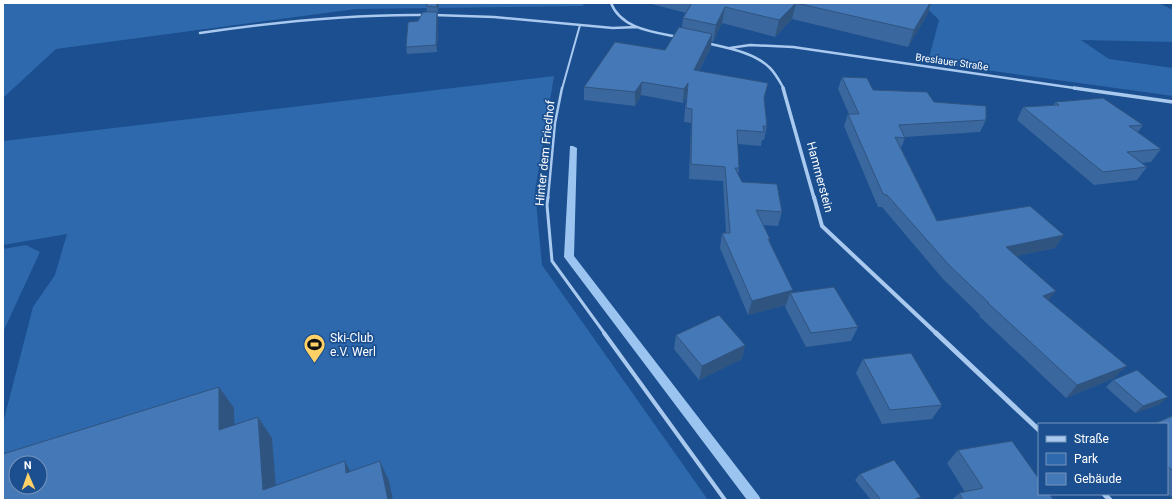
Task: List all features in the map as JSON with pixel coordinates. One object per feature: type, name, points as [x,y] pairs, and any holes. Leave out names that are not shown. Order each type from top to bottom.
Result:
[{"type":"street","points":[[611,3],[612,9],[618,17],[637,27],[682,38]]},
{"type":"street","points":[[200,33],[302,19],[365,14],[494,17],[580,26],[613,28],[637,27]]},
{"type":"street","name":"Hammerstein","points":[[705,43],[728,48],[752,56],[767,66],[784,89],[822,226],[1038,429]]},
{"type":"street","name":"Breslauer Straße","points":[[728,48],[750,45],[793,48],[1173,102]]},
{"type":"lane","name":"Hinter dem Friedhof","points":[[580,26],[564,80],[555,123],[547,205],[552,261],[725,500]]},
{"type":"green space","points":[[3,3],[584,3],[583,6],[356,9],[56,49],[3,98]]},
{"type":"green space","points":[[922,3],[1159,3],[1173,10],[1173,42],[1081,40],[1109,59],[1173,68],[1173,96],[928,62],[939,20]]},
{"type":"green space","name":"Ski-Club e.V. Werl","points":[[554,76],[535,191],[542,265],[708,500],[3,500],[3,423],[33,307],[55,275],[67,234],[3,245],[3,141]]},
{"type":"green space","points":[[26,245],[40,252],[3,332],[3,249]]},
{"type":"building","points":[[428,3],[437,3],[437,7],[426,6]]},
{"type":"building","points":[[692,3],[796,3],[779,20],[725,7],[716,25],[683,18]]},
{"type":"building","points":[[796,3],[930,3],[914,30]]},
{"type":"building","points":[[423,12],[437,12],[436,45],[406,47],[408,22],[418,21]]},
{"type":"building","points":[[679,27],[712,34],[694,70],[768,83],[764,98],[767,126],[763,126],[764,132],[737,130],[739,168],[735,168],[742,182],[777,184],[782,212],[756,210],[770,239],[768,239],[793,290],[752,301],[722,233],[730,233],[725,167],[691,164],[692,109],[686,108],[688,83],[684,89],[642,82],[635,92],[584,87],[615,42],[665,50]]},
{"type":"building","points":[[842,77],[867,78],[873,90],[927,92],[934,102],[986,106],[986,120],[899,125],[905,138],[895,137],[937,221],[1030,206],[1064,235],[1006,247],[1056,291],[1043,296],[1127,366],[1077,385],[950,266],[887,195],[883,194],[848,114],[859,114]]},
{"type":"building","points":[[1103,98],[1143,125],[1129,126],[1161,149],[1127,152],[1147,167],[1103,172],[1023,107],[1059,105],[1055,102]]},
{"type":"building","points":[[834,287],[858,327],[811,333],[790,293]]},
{"type":"building","points":[[719,315],[745,345],[702,366],[676,335]]},
{"type":"building","points":[[911,353],[942,405],[890,410],[863,359]]},
{"type":"building","points":[[1137,370],[1168,397],[1143,406],[1113,380]]},
{"type":"building","points":[[219,387],[219,430],[258,417],[263,490],[345,461],[346,473],[380,461],[388,500],[3,500],[3,454]]},
{"type":"building","points":[[1172,416],[1173,417],[1173,471],[1168,467],[1168,423],[1156,423]]},
{"type":"building","points":[[1012,441],[1038,478],[1038,495],[1050,495],[1054,500],[963,500],[959,493],[983,488],[958,450]]},
{"type":"building","points":[[894,460],[921,497],[913,500],[881,500],[860,474]]},
{"type":"waterway","points":[[573,148],[569,257],[755,500]]},
{"type":"place","name":"Ski-Club e.V. Werl","points":[[315,364]]}]
